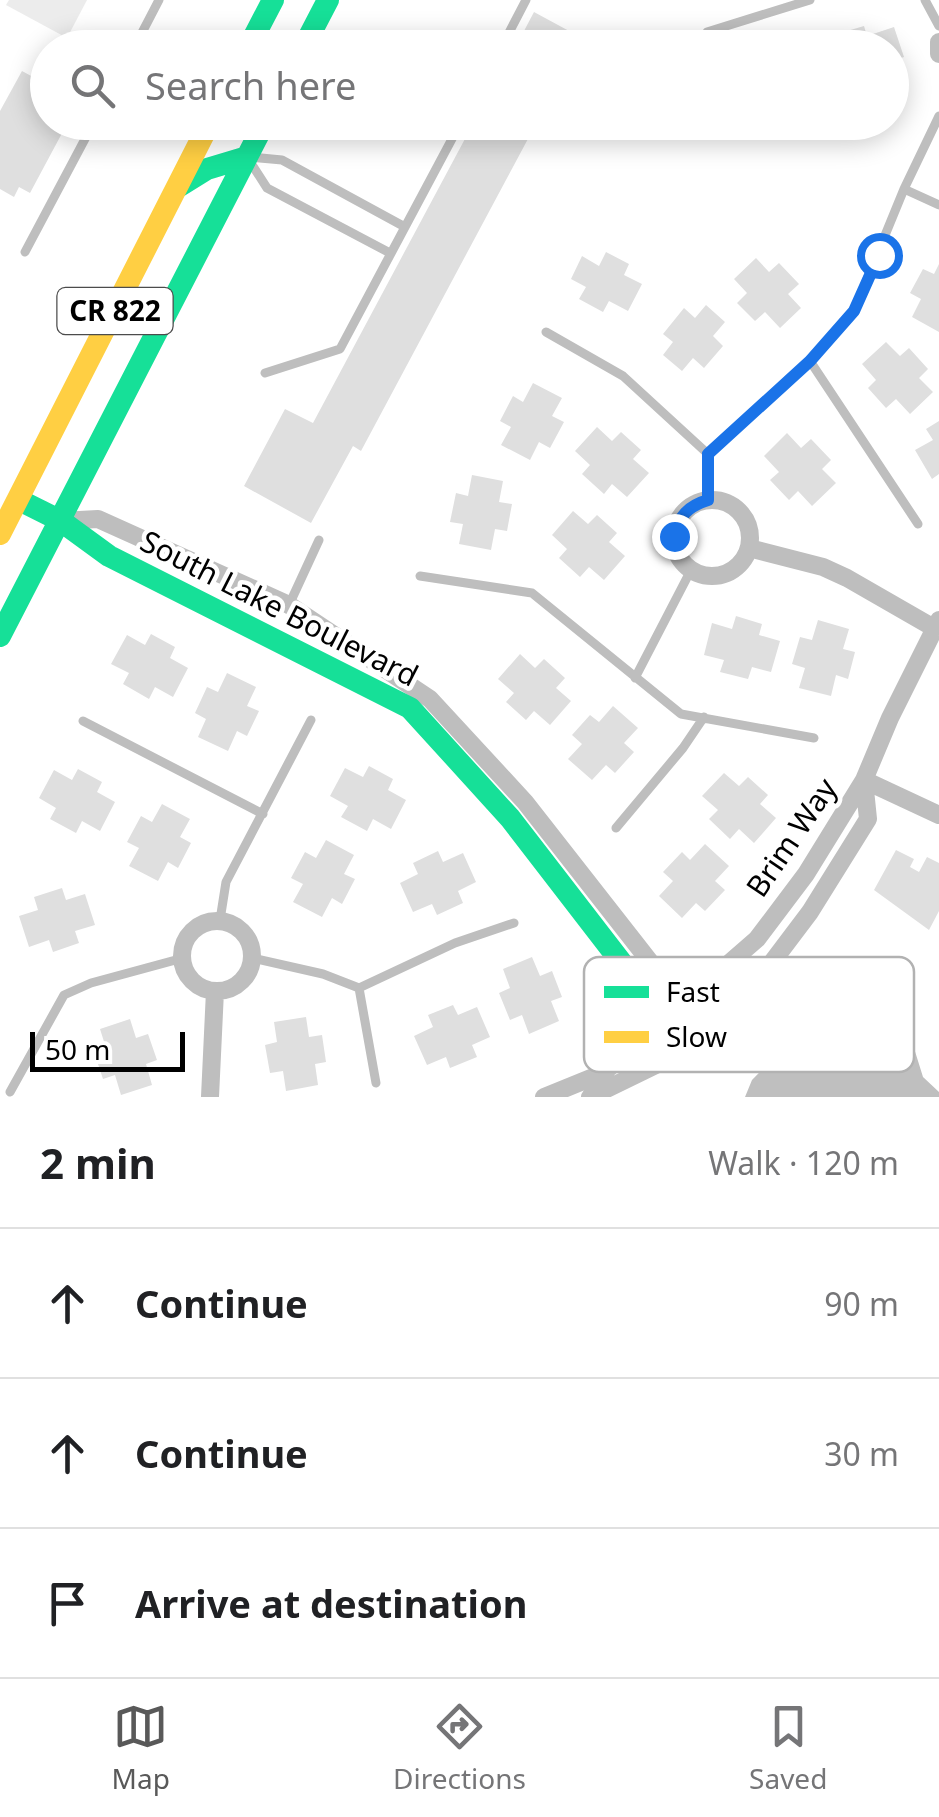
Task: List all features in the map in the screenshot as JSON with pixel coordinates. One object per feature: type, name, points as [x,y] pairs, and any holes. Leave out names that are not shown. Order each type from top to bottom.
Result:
[{"type":"main road","points":[[257,30],[272,0]]},
{"type":"main road","points":[[312,30],[328,0]]},
{"type":"main road","name":"CR 822","points":[[0,534],[202,140]]},
{"type":"main road","points":[[178,187],[207,169],[247,157],[245,140]]},
{"type":"main road","name":"CR 822","points":[[0,636],[256,140]]},
{"type":"main road","name":"South Lake Boulevard","points":[[18,500],[61,522],[110,556],[410,708],[510,818],[614,957]]},
{"type":"street","points":[[939,42],[939,54]]},
{"type":"street","points":[[720,500],[741,512],[748,524],[749,548],[736,568],[714,577],[691,570],[681,561],[674,536],[684,512],[695,504],[720,500]]},
{"type":"street","name":"South Lake Boulevard","points":[[61,522],[98,520],[289,604],[430,699],[525,802],[646,957]]},
{"type":"street","points":[[749,548],[847,578],[936,624],[864,780],[939,815]]},
{"type":"street","name":"Brim Way","points":[[737,957],[757,939],[806,874],[864,780]]},
{"type":"street","name":"Brim Way","points":[[776,957],[810,912],[868,820],[864,780]]},
{"type":"street","points":[[220,920],[244,932],[251,944],[252,958],[249,971],[240,982],[215,991],[202,988],[191,979],[183,958],[186,940],[194,929],[220,920]]},
{"type":"street","points":[[210,1097],[215,991]]},
{"type":"street","name":"Brim Way","points":[[544,1097],[603,1072]]},
{"type":"street","name":"Brim Way","points":[[590,1097],[642,1072]]},
{"type":"lane","points":[[144,30],[160,0]]},
{"type":"lane","points":[[510,30],[526,0]]},
{"type":"lane","points":[[713,30],[810,0]]},
{"type":"lane","points":[[926,0],[939,26]]},
{"type":"lane","points":[[708,454],[810,361],[854,311],[939,116]]},
{"type":"lane","points":[[25,252],[84,140]]},
{"type":"lane","points":[[265,373],[340,349],[450,140]]},
{"type":"lane","points":[[247,157],[282,160],[404,227]]},
{"type":"lane","points":[[247,157],[268,188],[390,253]]},
{"type":"lane","points":[[904,189],[939,206]]},
{"type":"lane","points":[[546,332],[623,376],[708,454],[708,500]]},
{"type":"lane","points":[[810,361],[918,524]]},
{"type":"lane","points":[[289,604],[319,540]]},
{"type":"lane","points":[[635,678],[691,570]]},
{"type":"lane","points":[[420,576],[532,593],[681,714],[814,738]]},
{"type":"lane","points":[[616,828],[684,748],[704,717]]},
{"type":"lane","points":[[220,920],[226,882],[312,720]]},
{"type":"lane","points":[[83,721],[264,814]]},
{"type":"lane","points":[[252,958],[324,974],[359,988],[454,942],[514,923]]},
{"type":"lane","points":[[10,1092],[64,995],[91,982],[183,958]]},
{"type":"lane","points":[[359,988],[376,1083]]},
{"type":"shaded area","points":[[9,0],[87,0],[71,30],[52,30],[6,5]]},
{"type":"shaded area","points":[[914,1048],[923,1077],[939,1092],[939,1097],[745,1097],[760,1072],[914,1072]]},
{"type":"building","points":[[534,12],[567,30],[524,30]]},
{"type":"building","points":[[22,71],[30,75],[30,140],[58,140],[30,193],[19,187],[14,197],[0,189],[0,111]]},
{"type":"building","points":[[464,140],[527,140],[361,451],[353,446],[311,523],[244,486],[285,409],[313,423]]},
{"type":"building","points":[[606,252],[629,264],[624,275],[642,284],[628,311],[609,301],[603,312],[579,299],[586,287],[571,279],[582,256],[599,266]]},
{"type":"building","points":[[756,258],[769,272],[779,263],[799,284],[788,294],[801,308],[780,328],[765,312],[755,321],[737,303],[747,293],[734,279]]},
{"type":"building","points":[[939,264],[939,332],[912,317],[921,299],[910,293],[923,269],[934,274]]},
{"type":"building","points":[[706,305],[725,322],[713,336],[723,346],[704,368],[693,358],[682,371],[663,355],[673,342],[663,334],[684,308],[695,318]]},
{"type":"building","points":[[886,342],[900,356],[909,348],[928,369],[919,378],[933,392],[910,414],[896,399],[886,408],[868,388],[876,380],[862,364]]},
{"type":"building","points":[[533,383],[562,398],[552,416],[564,422],[550,448],[539,442],[530,460],[501,445],[511,427],[500,421],[513,396],[523,402]]},
{"type":"building","points":[[939,421],[939,474],[932,479],[915,450],[933,440],[926,429]]},
{"type":"building","points":[[597,427],[612,441],[621,432],[641,450],[633,459],[649,473],[627,497],[612,484],[604,494],[582,474],[590,465],[575,451]]},
{"type":"building","points":[[787,433],[801,448],[811,439],[831,460],[822,469],[836,483],[812,506],[798,491],[789,500],[770,480],[779,472],[764,456]]},
{"type":"building","points":[[472,475],[503,481],[499,502],[512,504],[507,531],[495,529],[491,550],[459,544],[463,524],[450,522],[456,493],[468,496]]},
{"type":"building","points":[[573,511],[588,524],[597,515],[617,533],[609,542],[625,556],[604,580],[589,567],[580,577],[559,558],[567,549],[552,535]]},
{"type":"building","points":[[736,616],[762,624],[759,635],[780,641],[771,672],[752,667],[748,679],[720,672],[724,660],[704,655],[712,623],[732,629]]},
{"type":"building","points":[[818,620],[849,629],[843,649],[855,652],[848,679],[836,675],[831,696],[799,688],[805,668],[792,664],[800,637],[812,640]]},
{"type":"building","points":[[151,634],[175,647],[170,658],[188,668],[173,697],[155,687],[149,699],[123,684],[129,673],[111,664],[127,635],[145,645]]},
{"type":"building","points":[[520,654],[535,668],[544,659],[565,678],[556,688],[571,701],[550,725],[534,711],[526,720],[506,702],[514,693],[498,679]]},
{"type":"building","points":[[227,673],[256,687],[247,706],[259,711],[247,736],[237,731],[228,751],[198,737],[206,719],[195,713],[207,687],[218,692]]},
{"type":"building","points":[[613,706],[638,728],[624,743],[634,752],[615,773],[606,765],[592,780],[568,759],[582,744],[572,735],[590,715],[599,722]]},
{"type":"building","points":[[369,766],[393,779],[388,790],[406,800],[391,829],[373,819],[367,831],[341,817],[348,806],[330,796],[345,768],[363,777]]},
{"type":"building","points":[[78,769],[102,782],[97,792],[115,802],[100,831],[82,821],[76,833],[50,819],[56,808],[39,798],[54,770],[72,780]]},
{"type":"building","points":[[724,773],[739,786],[748,777],[768,795],[760,804],[776,818],[754,843],[739,829],[730,839],[709,819],[718,810],[702,796]]},
{"type":"building","points":[[162,804],[190,819],[180,837],[191,843],[178,868],[168,862],[158,881],[129,866],[139,848],[127,842],[141,816],[152,822]]},
{"type":"building","points":[[326,840],[354,855],[344,874],[355,879],[342,904],[332,898],[322,917],[293,902],[303,884],[291,878],[305,852],[316,858]]},
{"type":"building","points":[[705,844],[729,866],[715,881],[725,890],[705,911],[696,903],[682,918],[659,896],[673,881],[663,872],[682,852],[690,860]]},
{"type":"building","points":[[896,850],[914,859],[910,867],[919,872],[927,857],[939,863],[939,911],[929,930],[874,890]]},
{"type":"building","points":[[438,851],[443,862],[463,853],[476,882],[458,891],[463,903],[437,915],[432,904],[413,912],[400,883],[418,874],[413,863]]},
{"type":"building","points":[[62,888],[66,900],[85,894],[95,925],[75,931],[79,943],[53,952],[49,940],[29,947],[19,916],[38,910],[34,897]]},
{"type":"building","points":[[532,957],[540,976],[552,971],[562,997],[551,1001],[559,1021],[529,1034],[522,1015],[510,1020],[499,993],[510,988],[503,969]]},
{"type":"building","points":[[453,1005],[458,1015],[477,1007],[490,1037],[472,1045],[477,1057],[450,1068],[446,1057],[427,1065],[414,1036],[433,1027],[428,1015]]},
{"type":"building","points":[[306,1017],[309,1037],[322,1035],[326,1062],[315,1064],[318,1085],[286,1091],[283,1071],[270,1073],[265,1045],[277,1042],[274,1022]]},
{"type":"building","points":[[130,1019],[136,1038],[148,1034],[157,1060],[146,1064],[152,1085],[121,1095],[115,1075],[103,1079],[94,1052],[106,1048],[100,1029]]},
{"type":"traffic: fast","points":[[257,30],[273,0]]},
{"type":"traffic: fast","points":[[312,30],[328,0]]},
{"type":"traffic: fast","points":[[0,636],[256,140]]},
{"type":"traffic: fast","points":[[178,187],[207,169],[247,157]]},
{"type":"traffic: fast","points":[[19,500],[61,521],[109,556],[410,708],[510,818],[617,957]]},
{"type":"traffic: slow","points":[[0,534],[201,140]]},
{"type":"route","points":[[674,536],[684,512],[708,500],[708,454],[810,361],[854,311],[879,255]]}]
